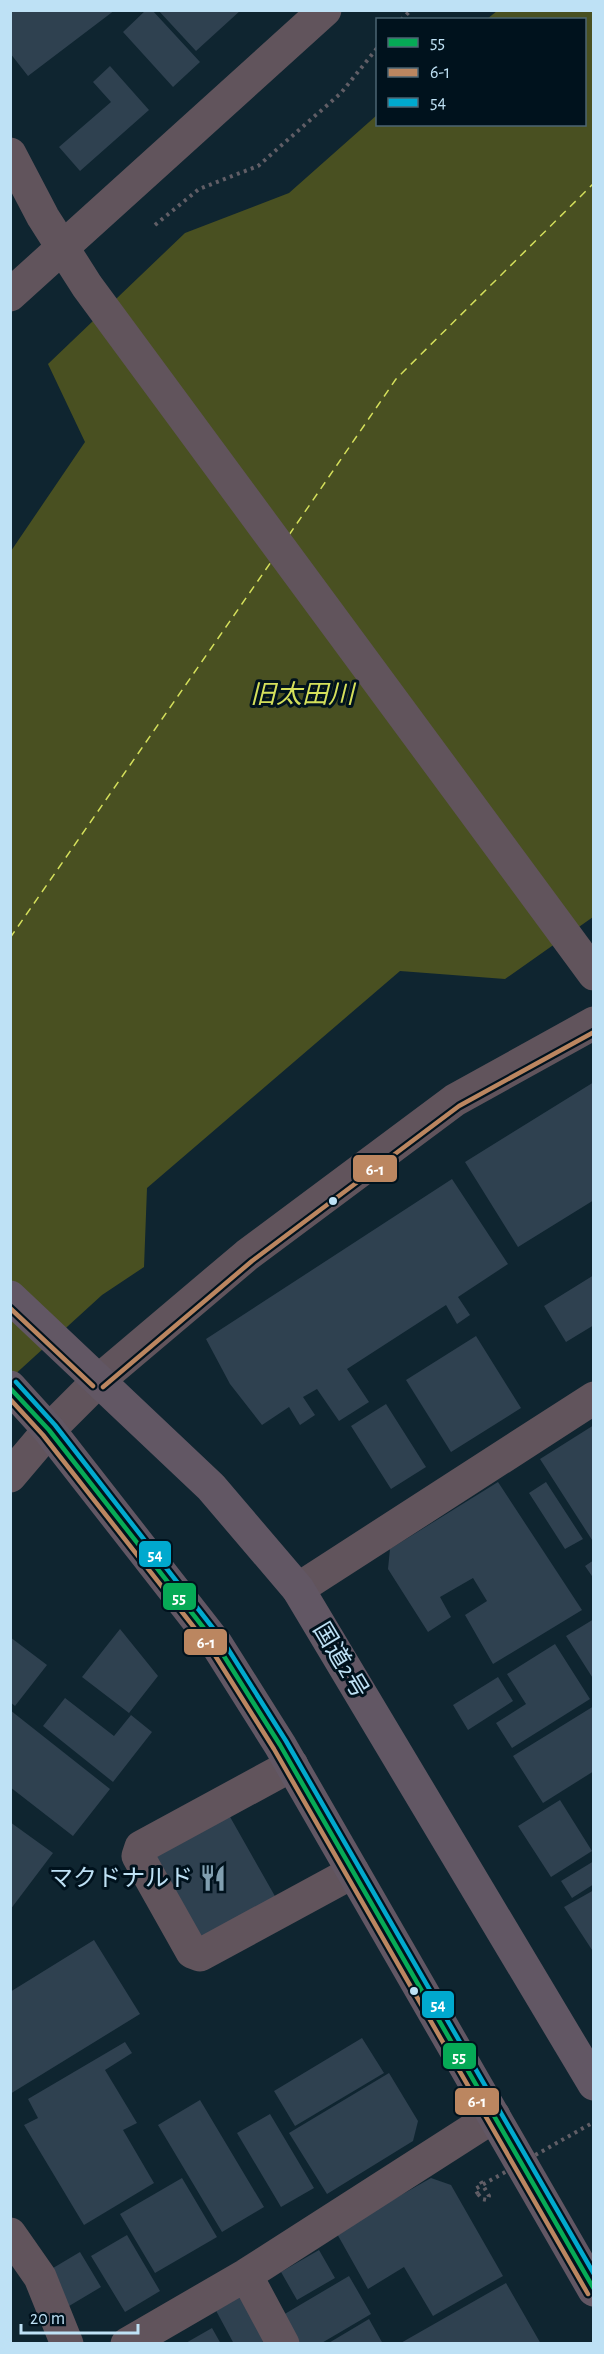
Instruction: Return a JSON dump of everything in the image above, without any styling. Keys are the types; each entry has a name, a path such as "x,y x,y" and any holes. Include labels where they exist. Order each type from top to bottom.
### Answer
{"highway":[{"name":"国道2号","path":"10,1297 211,1487 298,1589 591,2073"},
{"path":"13,1389 49,1430 217,1645 292,1765 594,2290"}],"street":[{"path":"10,295 325,10"},
{"path":"10,154 43,217 97,299 572,948 594,974"},
{"path":"10,1476 49,1430 98,1381 247,1256 455,1100 594,1023"},
{"path":"298,1589 594,1398"},
{"path":"292,1765 141,1846 138,1856 192,1952 200,1955 352,1872"},
{"path":"127,2343 246,2275 494,2116"},
{"path":"10,2234 40,2277 67,2343"},
{"path":"246,2275 283,2343"}],"path":[{"path":"155,225 199,189 258,166 341,93 376,49"},
{"path":"480,2180 489,2196 487,2200 482,2199 475,2189 594,2122"}],"water":[{"name":"旧太田川","path":"497,11 593,11 593,917 505,979 400,971 147,1188 144,1267 102,1295 11,1378 11,551 85,442 48,364 185,233 289,193 376,116 376,126 586,126 586,18 488,18"}],"building":[{"path":"10,10 115,10 28,76 10,53"},
{"path":"146,10 152,10 200,62 173,87 123,32"},
{"path":"158,10 241,10 196,51"},
{"path":"110,66 149,110 80,171 59,147 111,102 93,82"},
{"path":"594,1082 594,1200 518,1247 465,1162"},
{"path":"452,1179 508,1264 458,1297 470,1315 457,1324 446,1305 347,1369 369,1402 339,1421 317,1389 303,1397 315,1415 300,1425 289,1407 262,1425 230,1384 206,1339"},
{"path":"594,1275 594,1325 566,1342 544,1306"},
{"path":"476,1336 521,1408 451,1452 406,1380"},
{"path":"386,1404 426,1467 391,1489 351,1426"},
{"path":"594,1425 594,1543 540,1459"},
{"path":"498,1482 582,1610 493,1664 465,1615 487,1601 473,1578 440,1597 451,1617 428,1632 388,1569 390,1549"},
{"path":"546,1482 583,1539 565,1549 529,1493"},
{"path":"594,1560 594,1579 585,1566"},
{"path":"594,1619 594,1680 566,1636"},
{"path":"120,1629 158,1676 129,1713 82,1677"},
{"path":"10,1637 47,1665 15,1706 10,1702"},
{"path":"555,1644 590,1699 512,1748 496,1723 526,1704 507,1674"},
{"path":"498,1677 513,1701 468,1730 453,1705"},
{"path":"65,1698 114,1736 131,1715 152,1732 113,1782 43,1726"},
{"path":"594,1706 594,1771 543,1803 513,1756"},
{"path":"10,1710 110,1789 73,1836 10,1787"},
{"path":"560,1800 592,1851 551,1877 518,1826"},
{"path":"225,1808 280,1905 206,1946 151,1849"},
{"path":"10,1822 53,1853 10,1910"},
{"path":"594,1861 594,1884 572,1898 561,1881"},
{"path":"594,1890 594,1953 564,1907"},
{"path":"94,1940 140,2014 10,2094 10,1992"},
{"path":"362,2038 384,2073 295,2126 274,2091"},
{"path":"125,2042 132,2053 105,2070 137,2123 123,2130 154,2183 84,2225 24,2125 38,2118 28,2099"},
{"path":"389,2073 418,2121 413,2141 327,2194 289,2133"},
{"path":"200,2100 264,2207 222,2232 158,2125"},
{"path":"270,2114 314,2188 281,2207 237,2133"},
{"path":"182,2178 217,2237 155,2273 120,2214"},
{"path":"431,2178 451,2185 503,2276 433,2316 404,2267 368,2289 336,2232"},
{"path":"127,2235 160,2291 125,2312 91,2256"},
{"path":"319,2250 335,2278 297,2300 281,2272"},
{"path":"80,2252 101,2287 64,2309 43,2274"},
{"path":"349,2276 371,2314 320,2344 299,2344 283,2315"},
{"path":"506,2283 541,2344 399,2344"},
{"path":"236,2293 271,2337 259,2344 234,2344 213,2305"},
{"path":"369,2319 383,2344 327,2344"},
{"path":"212,2328 221,2344 184,2344"}],"ferry route":[{"path":"289,535 396,379 594,183"},
{"path":"10,938 271,562"}],"transit line":[{"name":"6-1","path":"103,1387 252,1261 459,1106 594,1032"},
{"name":"6-1","path":"10,1308 93,1386"},
{"name":"54","path":"16,1382 55,1425 223,1641 286,1741 594,2274"},
{"name":"55","path":"10,1388 49,1430 217,1645 280,1745 594,2289"},
{"name":"6-1","path":"10,1399 43,1435 211,1649 274,1749 588,2294"}],"place":[{"name":"マクドナルド","path":"213,1878"}]}
